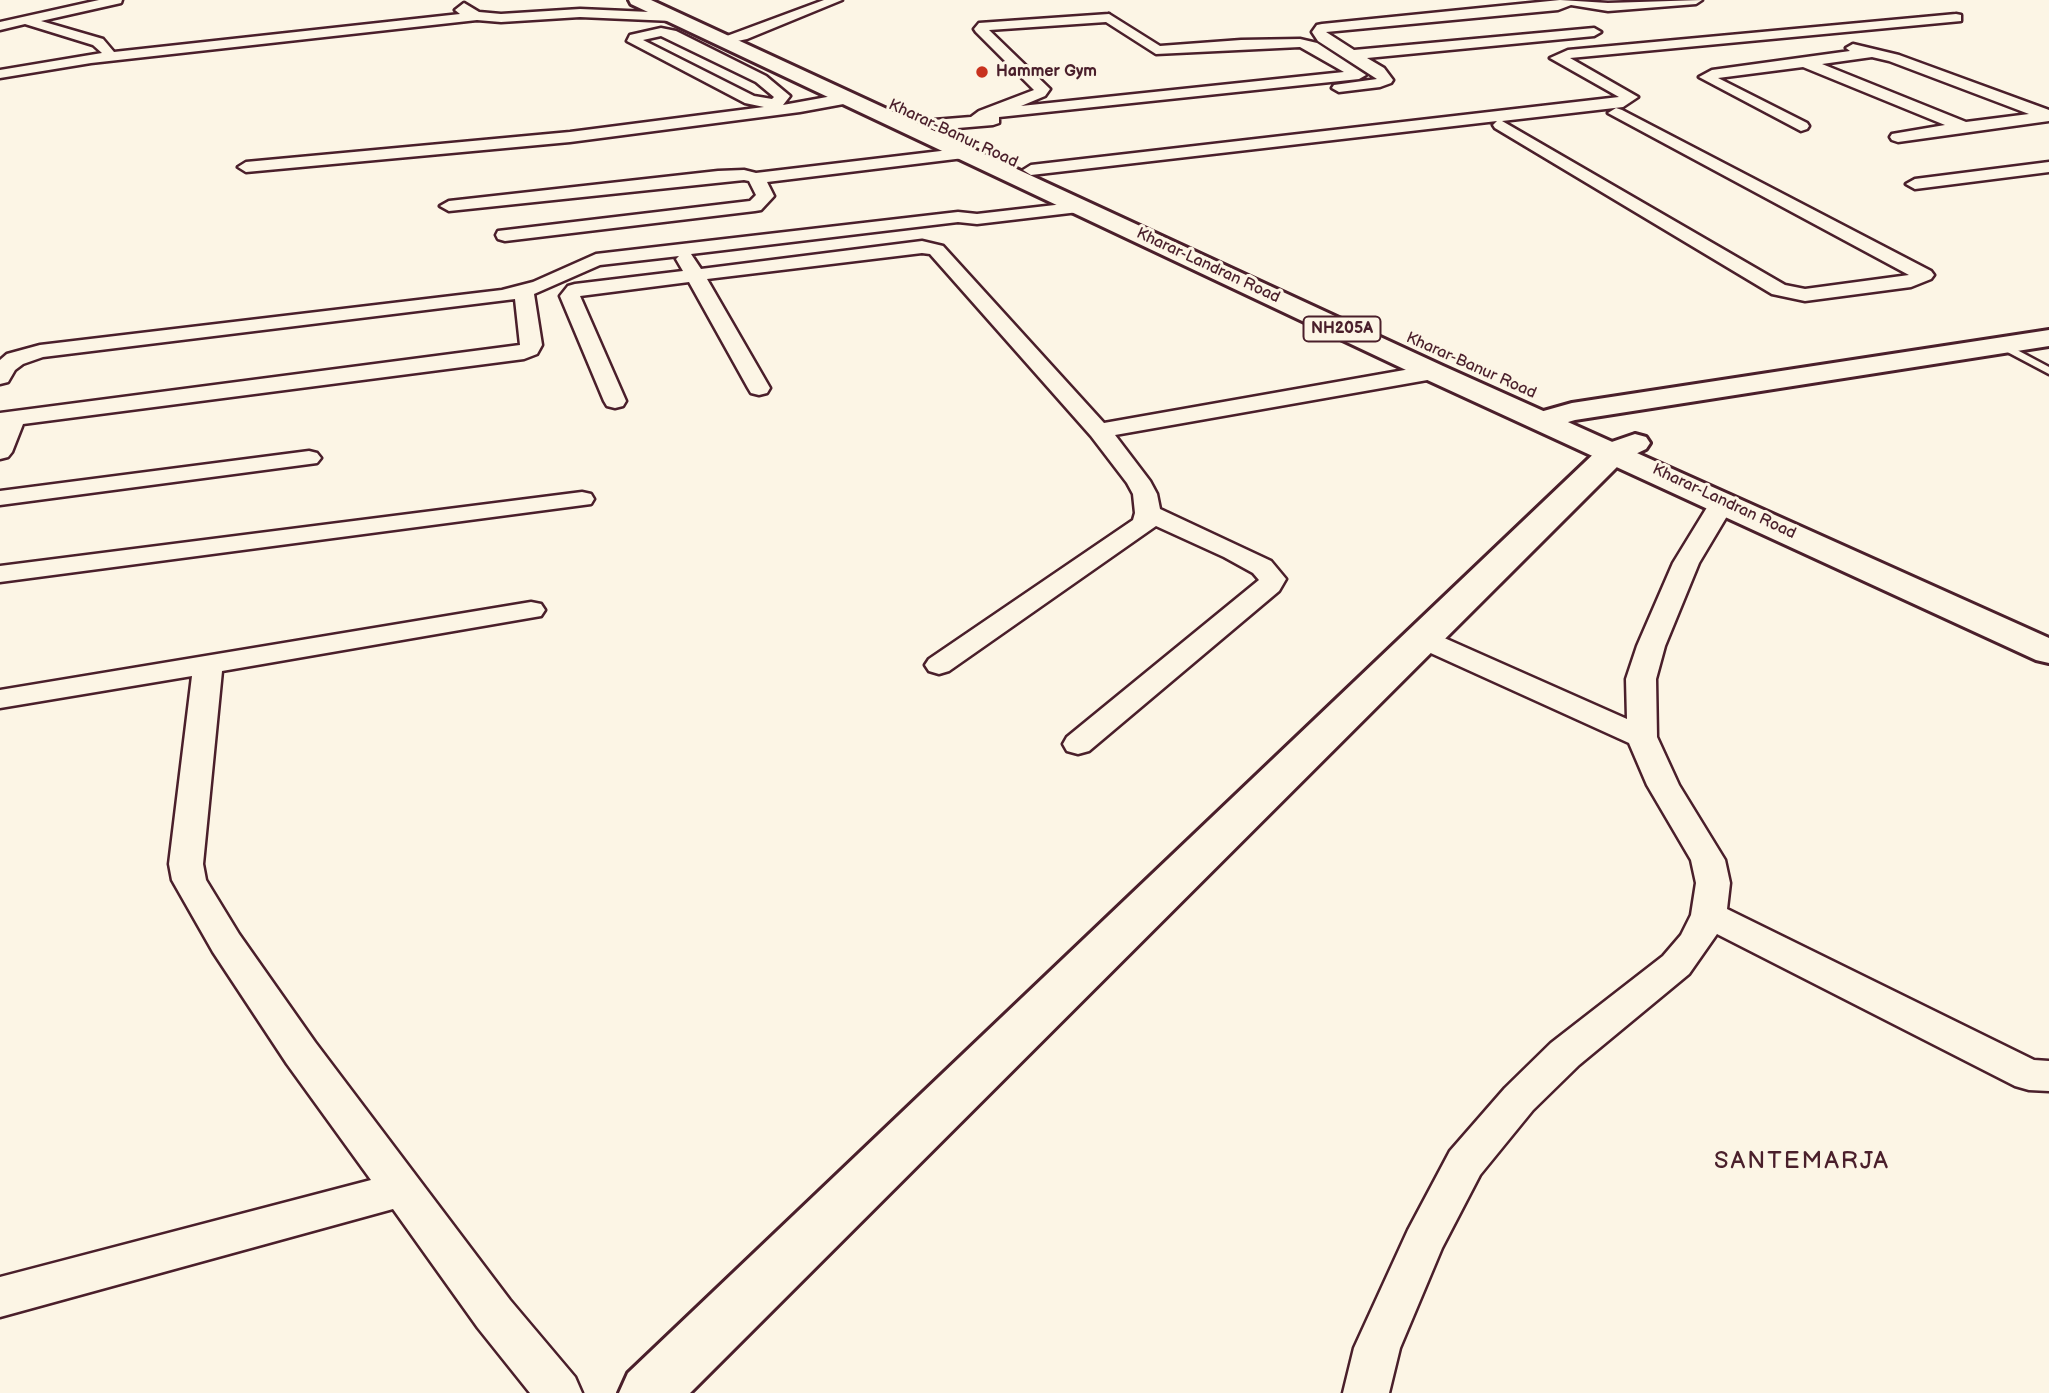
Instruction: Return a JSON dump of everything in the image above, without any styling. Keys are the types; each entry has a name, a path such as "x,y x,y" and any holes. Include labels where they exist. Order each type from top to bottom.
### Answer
{"main road":[{"name":"Kharar-Landran Road","path":"637,0 667,8 733,38 849,98 998,161 1081,207 1433,372 1544,420 1625,447 1723,502 2049,652"},
{"name":"Kharar-Banur Road","path":"733,38 934,125 998,161 1572,412 1625,447 2049,629"},
{"path":"1544,420 1572,412 2049,338"},
{"path":"649,1393 1423,639 1625,447"}],"street":[{"path":"1,18 66,0"},
{"path":"26,21 116,0"},
{"path":"550,0 580,13"},
{"path":"733,38 836,0"},
{"path":"981,118 1368,85 1385,80 1379,71 1323,38 1319,32 1322,27 1558,6 1570,0 1608,7 1696,0"},
{"path":"0,65 466,5 477,16"},
{"path":"1397,6 1418,18"},
{"path":"0,74 91,59 477,16 531,18 667,8"},
{"path":"1,18 26,21 98,42 108,51"},
{"path":"934,125 1359,75 1312,46 1300,43 1264,42 1156,50 1109,18 984,26 981,29 1042,89 1040,93 981,118"},
{"path":"449,206 719,176 744,175 756,178 998,161 1175,161 1501,125 1609,109 1630,97 1557,58 1568,54 1956,18"},
{"path":"1351,55 1615,30"},
{"path":"661,32 671,34 761,79 782,96 779,107 750,100 641,45 634,41 635,38 661,32"},
{"path":"1770,36 1828,41 1901,60 2049,116"},
{"path":"1801,126 1706,77 1870,53"},
{"path":"1805,62 1964,127"},
{"path":"246,167 570,137 849,98"},
{"path":"1115,161 1162,153 1609,109 1924,275 1911,281 1805,295 1779,290 1501,125"},
{"path":"1898,137 2049,116"},
{"path":"1915,184 2049,167"},
{"path":"505,235 755,206 765,196 756,178"},
{"path":"615,401 570,293 583,288 691,267 921,234 965,226 977,219 1081,207"},
{"path":"0,377 6,366 15,359 40,351 524,292 596,260 921,234"},
{"path":"921,234 1099,431 1138,481 1149,513 1144,524 939,665"},
{"path":"581,267 691,267"},
{"path":"691,267 759,388"},
{"path":"0,452 7,419 516,354 529,349 531,345 524,292"},
{"path":"1099,431 1433,372"},
{"path":"0,498 309,458"},
{"path":"0,574 582,499"},
{"path":"1366,1393 1377,1348 1423,1243 1465,1163 1519,1099 1565,1054 1676,965 1709,915 1713,883 1708,860 1663,785 1642,737 1641,679 1651,646 1686,563 1723,502"},
{"path":"1078,744 1273,579 1271,573 1253,562 1149,513"},
{"path":"0,699 531,610"},
{"path":"1423,639 1642,737"},
{"path":"208,663 186,864 189,880 226,943 301,1053 495,1314 558,1393"},
{"path":"1709,915 2029,1075 2049,1076"},
{"path":"0,1297 403,1189"}],"lane":[{"path":"2002,345 2049,371"}],"place":[{"name":"Hammer Gym","path":"982,72"}],"district":[{"name":"SANTEMARJA","path":"1802,1162"}]}
